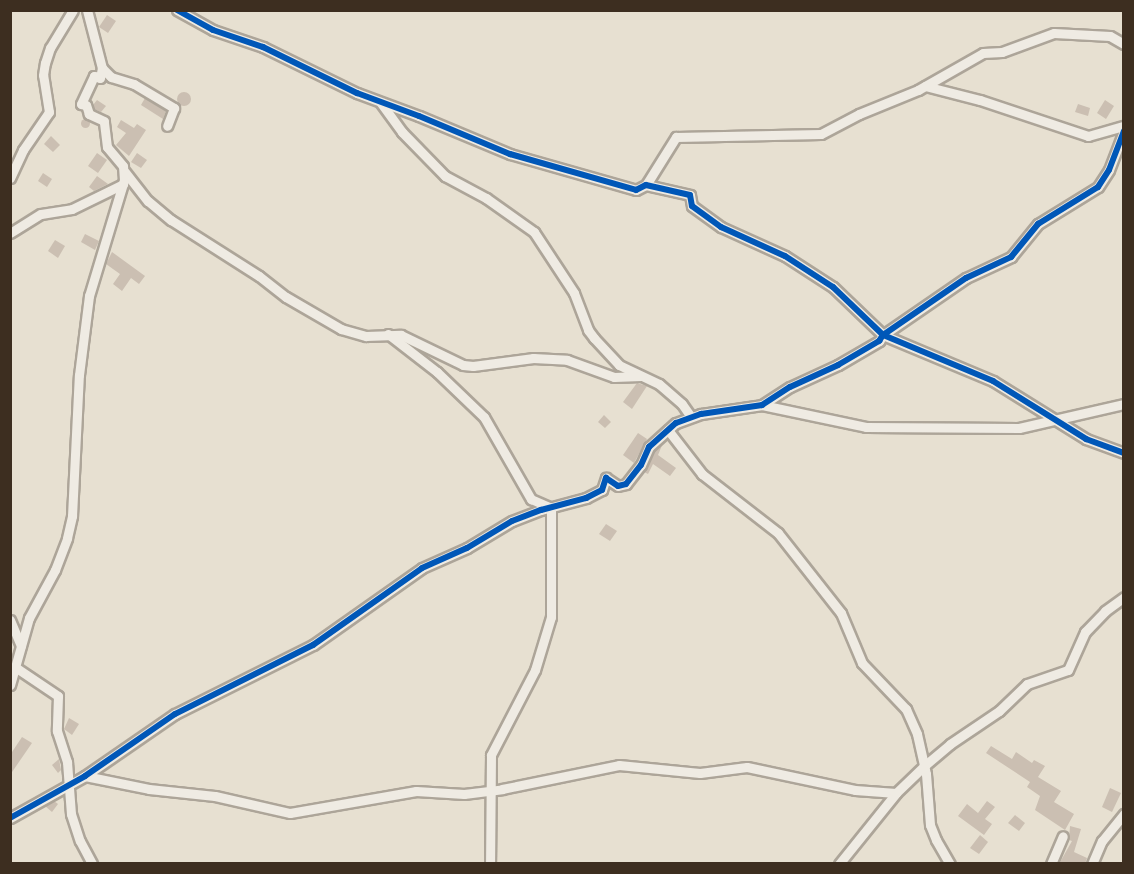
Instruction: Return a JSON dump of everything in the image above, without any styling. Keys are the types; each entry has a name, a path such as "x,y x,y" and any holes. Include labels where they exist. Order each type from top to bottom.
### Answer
{"street":[{"path":"10,178 23,150 48,116 49,102 43,75 45,63 50,48 73,10"},
{"path":"87,10 102,68 100,78 94,76 81,104 86,105 88,114 104,121 107,147 123,166 125,172 148,201 171,220 328,324 366,336 388,334 417,341 463,365 473,366 519,358 541,358 567,360 614,377 641,376"},
{"path":"177,10 213,30 263,47 381,103 540,165 636,190 646,185 676,137 821,134 859,114 925,86 983,53 1002,52 1054,33 1110,36 1124,44"},
{"path":"102,68 111,77 134,84 174,108 167,126"},
{"path":"925,86 980,100 1088,136 1124,126"},
{"path":"381,103 402,132 445,176 486,198 534,232 574,293 588,330 594,338 619,365 659,384 682,404 690,417"},
{"path":"762,405 790,387 879,341 883,335 966,278 1011,256 1038,224 1098,188 1109,170 1124,131"},
{"path":"10,685 29,618 55,570 67,538 72,516 78,375 89,296 125,172"},
{"path":"10,233 41,214 72,209 123,184"},
{"path":"646,185 690,195 692,206 721,227 785,256 832,287 883,335 911,344 993,381 1086,439 1124,453"},
{"path":"388,334 437,372 484,417 531,499 550,507"},
{"path":"10,818 85,776 175,714 313,645 422,568 467,548 505,524 550,507 586,498 602,490 606,478 618,486 626,484 641,465 649,447 668,430 690,417 762,405 867,428 1019,428 1124,404"},
{"path":"668,430 702,474 778,533 834,603 845,621 862,663 910,714 924,766 930,825 950,864"},
{"path":"490,864 491,755 535,670 551,617 550,507"},
{"path":"839,864 896,793 924,766 950,744 999,711 1027,684 1068,670 1085,632 1105,611 1124,597"},
{"path":"10,620 21,646"},
{"path":"15,668 58,696 57,731 68,762 68,786 75,826 92,864"},
{"path":"85,776 149,789 215,796 290,813 416,791 464,794 619,765 700,773 747,767 855,790 896,793"},
{"path":"1092,864 1102,841 1124,814"},
{"path":"1052,864 1063,836"}],"building":[{"path":"107,15 116,21 108,33 99,27"},
{"path":"184,92 189,94 191,99 189,104 184,106 179,104 177,99 179,94"},
{"path":"145,98 166,111 163,119 141,105"},
{"path":"97,100 106,106 101,112 94,109 93,105"},
{"path":"1105,100 1114,106 1106,119 1097,113"},
{"path":"1078,104 1090,108 1088,116 1075,112"},
{"path":"85,118 90,123 85,128 80,123"},
{"path":"121,120 134,128 137,124 146,130 129,156 116,145 126,133 117,127"},
{"path":"51,136 60,145 53,152 44,144"},
{"path":"97,153 107,160 98,173 88,166"},
{"path":"137,153 147,160 141,168 131,162"},
{"path":"43,173 52,179 47,187 38,181"},
{"path":"97,176 108,184 94,191 89,187"},
{"path":"85,234 99,241 95,250 81,242"},
{"path":"55,240 65,246 58,258 48,251"},
{"path":"112,252 145,276 139,284 131,278 122,291 113,284 120,274 106,264"},
{"path":"637,383 647,386 632,409 623,402"},
{"path":"604,415 611,422 605,428 598,422"},
{"path":"638,433 647,439 634,463 623,455"},
{"path":"663,443 658,455 676,468 670,476 653,464 648,474 644,472 655,451"},
{"path":"606,524 617,531 610,541 599,534"},
{"path":"69,718 79,724 72,735 64,729"},
{"path":"22,737 32,743 10,775 10,755"},
{"path":"991,746 1012,759 1016,752 1032,763 1034,760 1045,766 1038,777 1061,791 1054,802 1074,814 1065,830 1035,810 1040,796 1027,787 1030,782 986,753"},
{"path":"59,759 61,770 58,773 52,765"},
{"path":"1110,788 1121,793 1112,812 1102,807"},
{"path":"54,801 58,804 52,812 45,806"},
{"path":"987,801 995,807 985,819 992,824 984,835 958,816 967,804 978,813"},
{"path":"1015,815 1025,823 1019,831 1008,823"},
{"path":"1070,826 1081,829 1074,852 1087,858 1085,864 1059,864 1072,841 1069,840"},
{"path":"980,835 988,842 979,854 970,848"}],"cycle path":[{"path":"177,10 213,30 263,47 357,93 510,154 636,190 646,185 690,195 692,206 721,227 785,256 833,287 883,335 993,381 1086,439 1124,453"},
{"path":"10,818 85,776 175,714 313,645 422,568 467,548 512,521 541,510 586,498 602,490 606,478 618,486 626,484 641,465 649,447 676,423 701,414 762,405 790,387 838,365 879,341 883,335 966,278 1011,257 1038,224 1098,187 1109,170 1124,131"}]}
